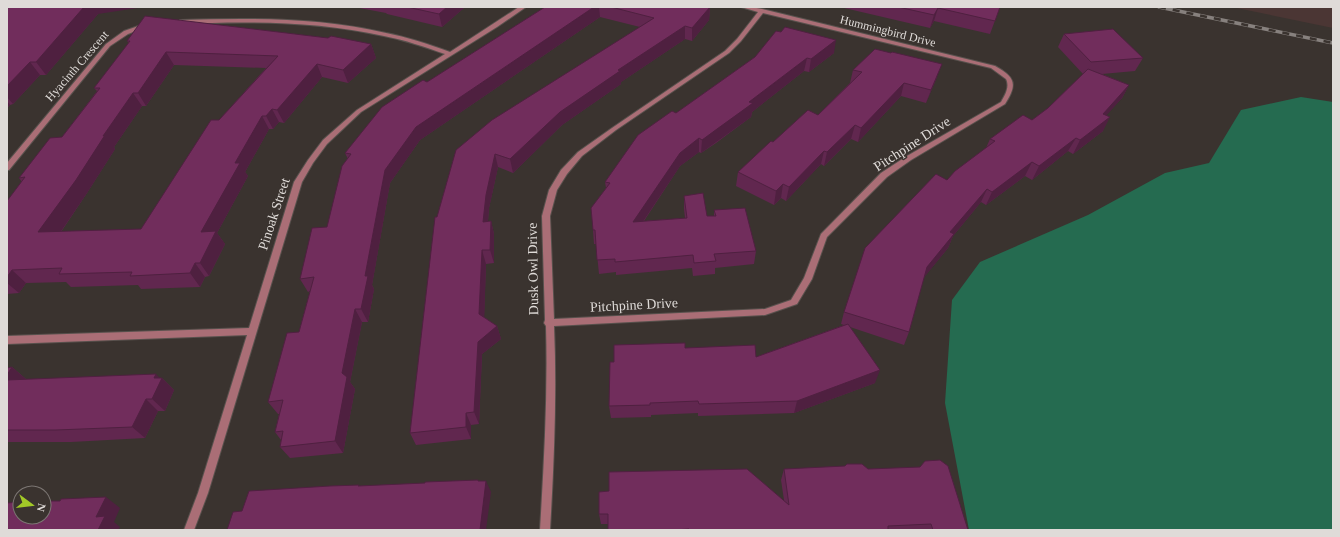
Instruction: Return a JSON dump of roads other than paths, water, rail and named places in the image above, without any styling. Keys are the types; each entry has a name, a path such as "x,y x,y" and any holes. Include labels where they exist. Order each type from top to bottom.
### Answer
{"street":[{"name":"Pinoak Street","path":"189,530 203,493 298,182 310,162 325,142 359,111 523,7"},
{"name":"Hummingbird Drive","path":"744,7 957,59"},
{"name":"Dusk Owl Drive","path":"545,530 550,450 551,361 548,323 546,216 553,190 564,172 580,154 614,128 727,52 739,40 762,11"},
{"path":"171,22 267,21 334,26 386,35 428,45 450,54"},
{"name":"Hyacinth Crescent","path":"7,168 117,36 133,29 152,24"},
{"name":"Pitchpine Drive","path":"548,323 765,312 794,302 808,279 824,236 884,175 909,158 1003,103 1010,91 1010,81 1006,74 994,67 957,59"},
{"path":"7,340 252,331"}],"railway":[{"path":"1159,7 1333,43"}]}
